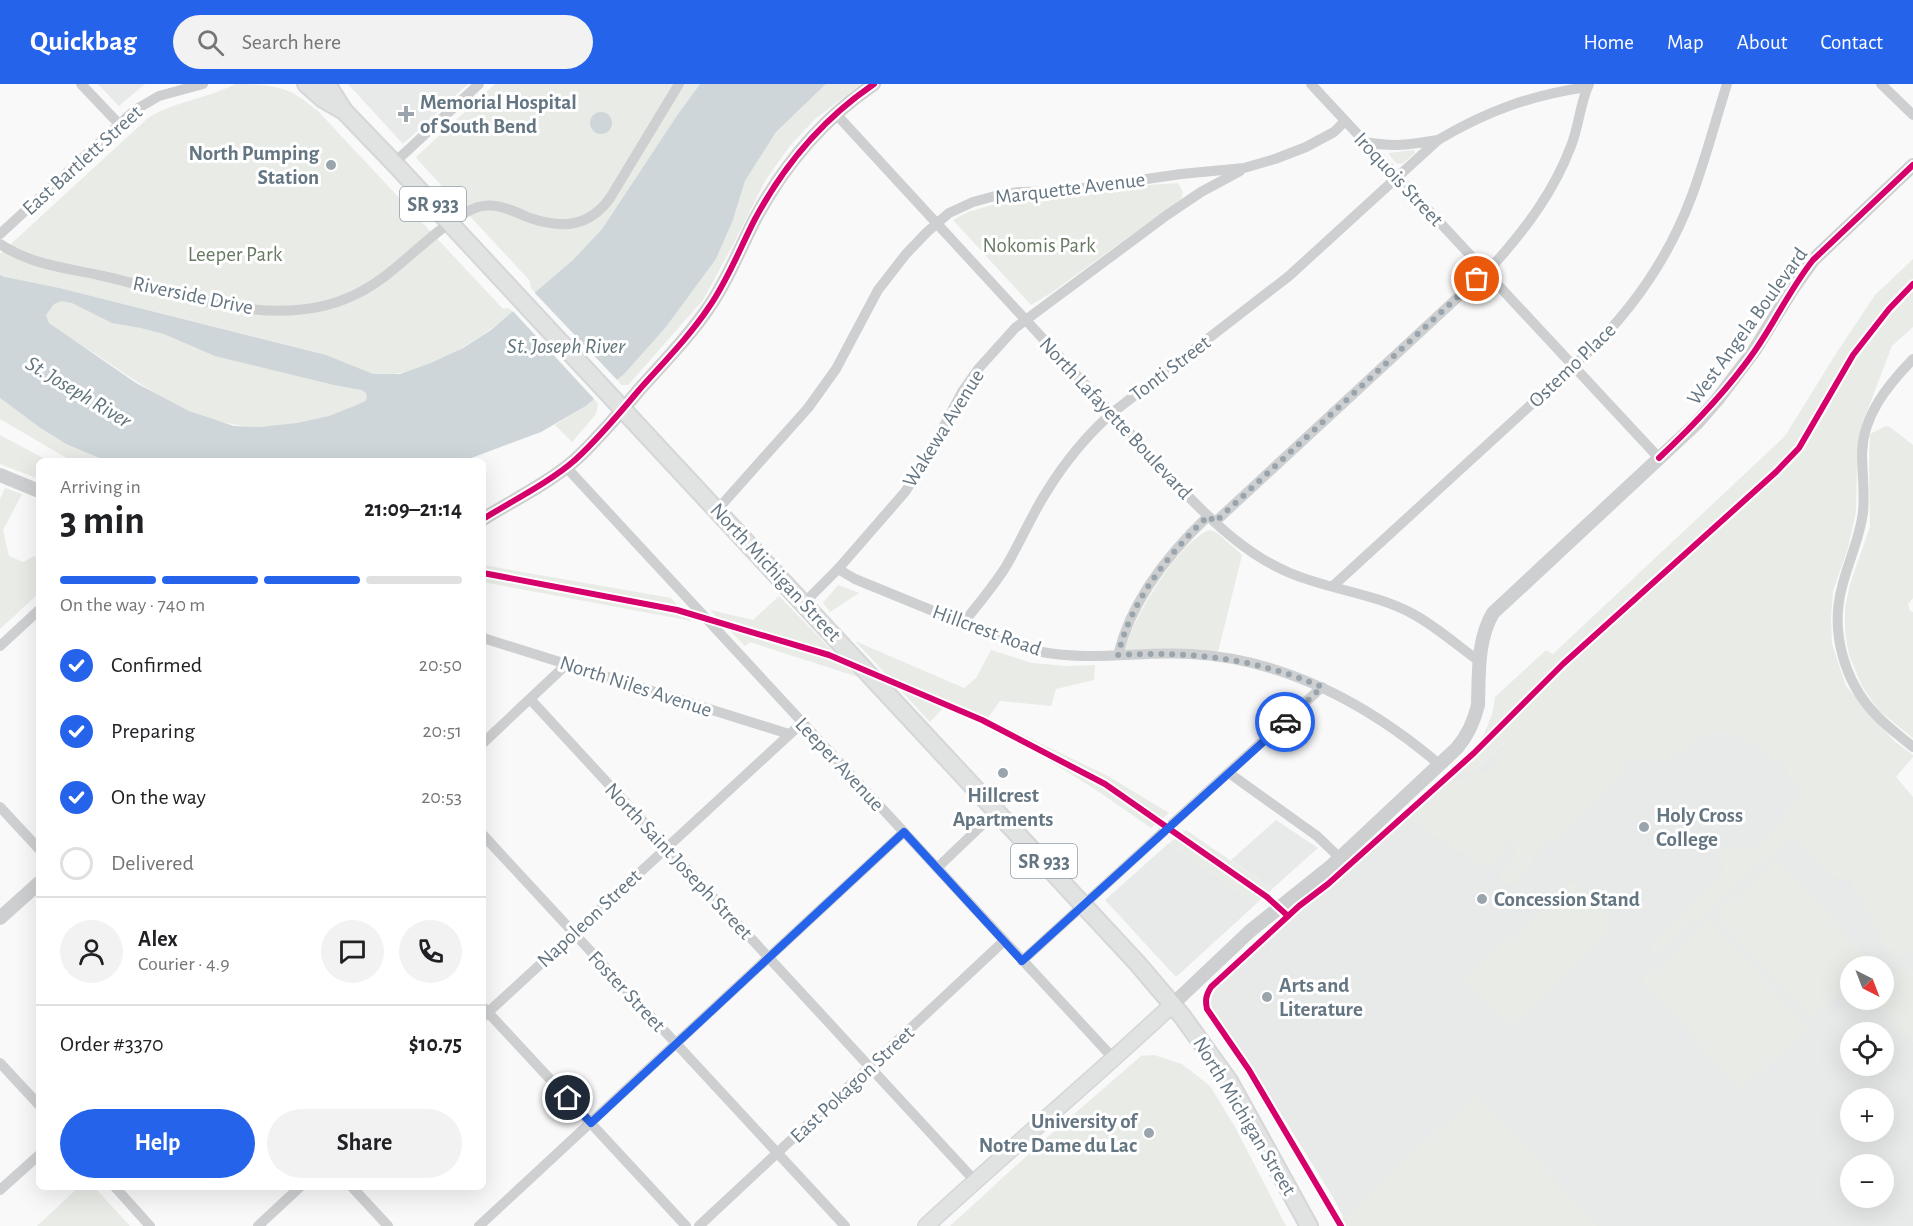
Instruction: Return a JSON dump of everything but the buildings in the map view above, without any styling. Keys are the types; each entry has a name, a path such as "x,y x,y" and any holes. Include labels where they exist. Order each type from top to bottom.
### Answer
{"main road":[{"name":"North Michigan Street","path":"306,84 323,99 344,111"},
{"name":"North Michigan Street","path":"327,84 344,111 623,408 1173,1004 1229,1081 1309,1226"},
{"path":"926,1226 1173,1004"}],"street":[{"path":"81,84 118,124"},
{"name":"East Bartlett Street","path":"0,234 118,124 151,100 167,93 202,84"},
{"path":"394,163 479,84"},
{"name":"Riverside Drive","path":"0,244 22,256 55,267 102,276 201,301 248,308 289,310 315,308 352,296 369,287 435,233 475,208 486,206 505,208 543,222 561,224 585,221 594,216 602,210 610,198 679,84"},
{"path":"486,517 575,460 668,358 710,306 772,190 807,144 836,114 874,84"},
{"name":"Iroquois Street","path":"1311,84 1659,458"},
{"name":"Ostemo Place","path":"1334,586 1574,366 1599,342 1631,305 1664,255 1691,199 1727,84"},
{"path":"1881,84 1913,115"},
{"path":"1118,655 1124,634 1150,583 1183,541 1212,519 1485,272 1526,227 1545,201 1557,178 1572,143 1588,86 1548,94 1490,112 1438,140 1397,177"},
{"name":"North Lafayette Boulevard","path":"836,114 1112,414 1212,519 1248,550 1290,573 1375,598 1412,614 1428,623 1480,662"},
{"name":"Marquette Avenue","path":"717,510 808,408 836,369 878,290 906,254 949,213 973,202 1019,192 1078,190 1181,174 1244,168 1306,147 1334,132 1346,121"},
{"path":"1364,142 1391,146 1438,140"},
{"name":"West Angela Boulevard","path":"1173,1004 1250,931 1340,858 1440,765 1465,738 1478,705 1480,662 1485,627 1498,607 1697,423 1754,351 1801,275 1813,260 1913,165"},
{"name":"Wakewa Avenue","path":"804,603 838,568 904,492 924,464 948,416 973,376 998,345 1024,319 1167,215 1201,192 1244,168"},
{"name":"Tonti Street","path":"963,623 1004,570 1046,492 1088,437 1112,414 1289,276 1397,177"},
{"path":"1913,359 1879,401 1866,429 1862,452 1862,518 1841,589 1838,625 1846,667 1858,692 1875,715 1913,747"},
{"name":"Leeper Avenue","path":"566,467 1114,1059"},
{"path":"0,475 36,490"},
{"name":"Hillcrest Road","path":"838,568 855,579 1004,640 1035,650 1069,656 1147,653 1217,657 1282,672 1322,687 1369,712 1440,765"},
{"path":"0,646 36,613"},
{"name":"North Niles Avenue","path":"486,639 789,735"},
{"path":"486,740 567,664"},
{"path":"1022,961 1322,687"},
{"name":"North Saint Joseph Street","path":"530,699 975,1181"},
{"name":"Napoleon Street","path":"486,1011 802,723"},
{"path":"1229,773 1317,836 1340,858"},
{"path":"0,807 36,846"},
{"path":"937,868 981,826"},
{"path":"479,1226 904,832"},
{"name":"Foster Street","path":"486,838 845,1226"},
{"path":"0,918 36,886"},
{"name":"East Pokagon Street","path":"699,1226 1004,941"},
{"path":"486,1013 686,1226"},
{"path":"0,1063 36,1102"},
{"path":"0,1190 36,1158"},
{"path":"118,1190 150,1226"},
{"path":"258,1226 297,1190"},
{"path":"355,1190 388,1226"}],"shaded area":[{"path":"98,84 145,84 119,106"},
{"name":"Memorial Hospital of South Bend","path":"348,84 468,84 403,144"},
{"name":"Holy Cross College","path":"1789,598 1913,866 1913,1226 1348,1226 1334,1199 1255,1072 1209,1008 1208,1002 1212,990 1297,912 1323,892 1458,772 1472,772 1597,660"},
{"path":"1276,820 1318,848 1272,889 1231,860"},
{"path":"1169,843 1256,904 1176,977 1105,900"}],"green space":[{"name":"Leeper Park","path":"235,84 262,85 283,89 317,110 503,309 509,308 513,312 471,343 437,361 420,368 387,374 370,396 351,409 308,421 278,426 251,426 225,423 201,415 154,392 49,323 46,315 0,275 0,254 148,118 158,112"},
{"path":"495,84 700,84 602,229 573,260 535,293 530,281 416,157"},
{"path":"826,84 861,84 815,119 789,147 765,181 703,300 630,383 621,385 617,380 666,327 716,259 733,220 745,181 776,132"},
{"path":"1414,150 1415,153 1402,164 1396,163 1388,153"},
{"name":"Nokomis Park","path":"1178,183 1183,192 1181,199 1031,305 953,220 968,212 1002,202 1028,198 1082,196 1149,185"},
{"path":"1913,259 1913,327 1892,346 1862,424 1857,464 1856,512 1848,548 1833,591 1832,644 1846,686 1894,741 1913,755 1896,777 1913,797 1913,953 1905,954 1894,962 1894,956 1891,956 1851,881 1832,877 1807,851 1789,839 1663,950 1654,953 1651,950 1651,943 1726,873 1719,858 1720,852 1727,846 1747,849 1755,845 1800,797 1800,787 1775,759 1761,748 1732,736 1705,735 1667,762 1632,759 1629,761 1595,805 1542,850 1515,883 1506,884 1499,873 1512,864 1515,849 1508,840 1498,862 1483,866 1408,820 1444,787 1466,777 1490,772 1505,742 1472,772 1458,772 1456,763 1476,746 1484,734 1492,715 1495,697 1546,650 1553,654 1785,436 1875,295"},
{"path":"0,398 66,444 99,458 67,458 0,419"},
{"path":"594,399 598,404 596,414 572,442 555,425"},
{"path":"1886,426 1913,445 1913,598 1908,604 1910,611 1913,612 1913,738 1878,710 1862,686 1849,655 1845,632 1845,608 1850,584 1870,527 1870,434"},
{"path":"0,435 43,458 36,458 36,478 0,464"},
{"path":"5,488 22,494 3,530 9,556 23,562 34,556 36,558 36,596 0,629 0,499"},
{"path":"1209,530 1216,532 1242,555 1218,652 1182,649 1124,651 1137,620 1158,583 1184,550"},
{"path":"486,566 671,598 692,621 486,583"},
{"path":"838,585 859,593 830,612 823,603"},
{"path":"779,596 858,677 750,642 745,646 710,610 753,620"},
{"path":"855,641 964,688 976,678 991,650 1032,663 1066,666 1095,665 1094,680 1056,689 1051,706 1000,701 988,718 1108,776 1169,813 1151,828 1051,762 971,720 943,708 930,722"},
{"path":"1186,830 1272,889 1256,904 1169,843"},
{"path":"1777,858 1866,956 1840,956 1840,993 1812,1019 1715,915"},
{"path":"1572,881 1616,928 1508,1028 1464,980"},
{"path":"1710,920 1809,1028 1741,1089 1641,981"},
{"path":"1905,963 1913,971 1913,1043 1882,1010 1894,1010 1894,973"},
{"name":"University of Notre Dame du Lac","path":"1154,1055 1182,1064 1210,1086 1235,1127 1286,1226 950,1226 1141,1056"},
{"path":"1477,1094 1598,1226 1344,1226 1340,1220"},
{"path":"76,1190 97,1190 130,1226 37,1226"}],"water":[{"name":"St. Joseph River","path":"700,84 826,84 776,132 745,181 733,220 716,259 666,327 624,374 586,406 541,432 471,458 99,458 66,444 0,398 0,275 326,355 373,374 400,374 463,348 491,330 573,260 602,229","holes":["62,301 72,303 112,323 164,334 215,356 362,390 367,397 365,401 329,416 297,423 260,427 234,426 189,411 136,383 49,323 46,315 54,304"]},
{"path":"601,112 609,115 612,123 609,131 601,134 593,131 590,123 593,115"}],"pier":[{"path":"533,291 619,382 596,401 511,309"}],"cycle path":[{"path":"486,517 543,484 565,468 584,452 608,426 684,339 716,297 766,199 792,162 822,127 874,84"},
{"path":"1659,458 1709,408 1743,367 1813,260 1913,165"},
{"path":"1341,1226 1249,1070 1207,1009 1206,998 1211,987 1299,906 1328,884 1474,753 1563,664 1776,472 1799,448 1853,355 1889,309 1913,284"},
{"path":"486,574 677,610 829,655 982,720 1105,784 1267,897 1288,916"}],"way so far":[{"path":"1285,722 1322,687 1282,672 1217,657 1147,653 1118,655 1124,634 1150,583 1183,541 1208,516 1215,522 1477,279"}],"place":[{"name":"Memorial Hospital of South Bend","path":"406,114"},
{"name":"North Pumping Station","path":"331,165"},
{"name":"Hillcrest Apartments","path":"1003,773"},
{"name":"Holy Cross College","path":"1644,827"},
{"name":"Concession Stand","path":"1482,899"},
{"name":"Arts and Literature","path":"1267,997"},
{"name":"University of Notre Dame du Lac","path":"1149,1133"}],"route":[{"path":"568,1098 591,1123 904,832 1022,961 1285,722"}]}
